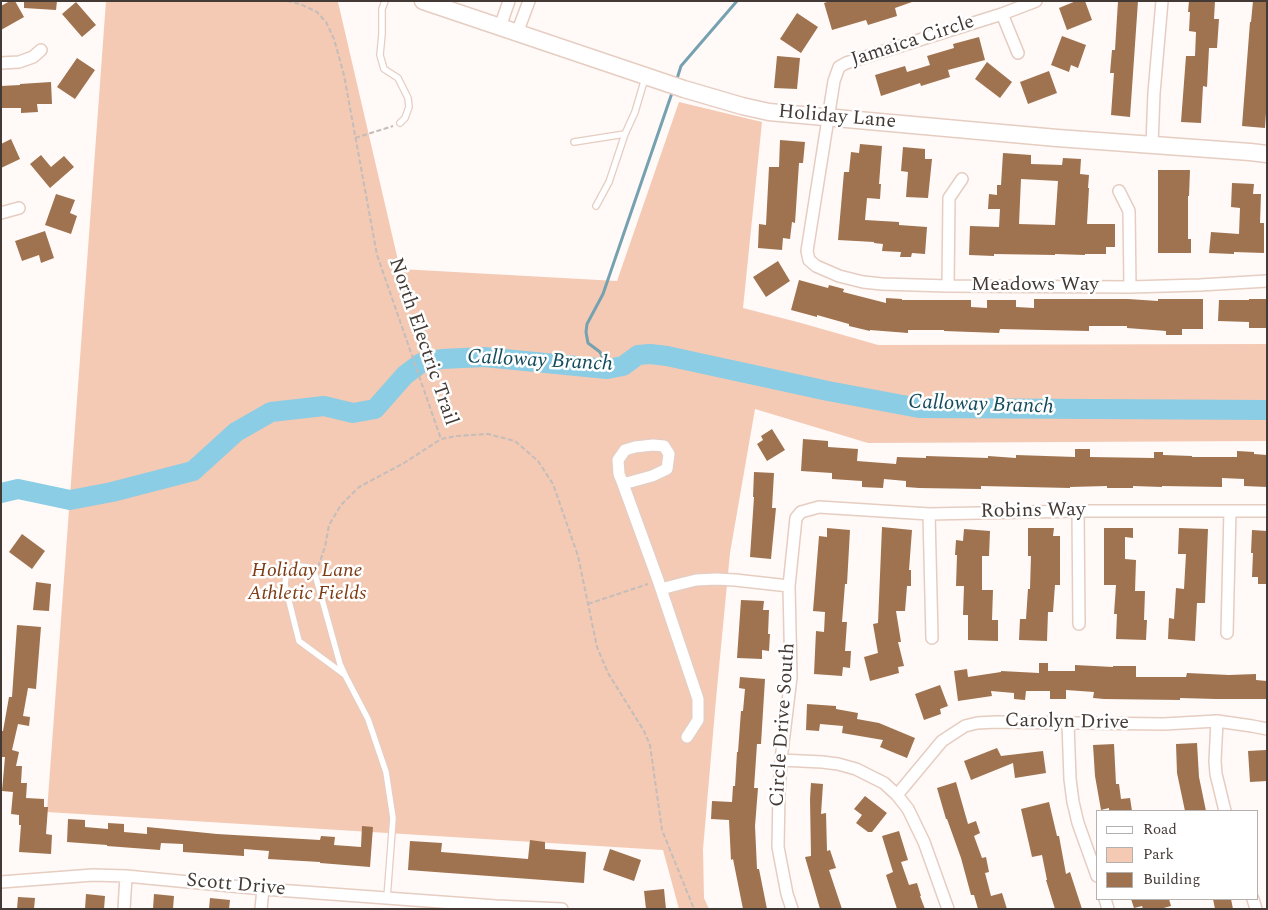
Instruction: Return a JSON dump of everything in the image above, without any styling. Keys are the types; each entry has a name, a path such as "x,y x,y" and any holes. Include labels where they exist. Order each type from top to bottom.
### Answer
{"street":[{"name":"Holiday Lane","path":"423,1 668,84 768,112 1057,138 1267,154"},
{"path":"500,27 509,1"},
{"path":"518,33 529,1"},
{"name":"Jamaica Circle","path":"829,117 834,81 839,67 846,63 1002,14 1036,1"},
{"path":"1152,144 1154,92 1162,1"},
{"path":"1002,14 1018,54"},
{"path":"1,63 19,62 33,57 41,50"},
{"name":"Meadows Way","path":"829,117 807,251 809,260 816,266 839,276 863,282 882,284 948,286 1130,287 1200,285 1267,280"},
{"path":"948,286 949,198 962,179"},
{"path":"1119,191 1129,211 1130,287"},
{"path":"1,214 19,208"},
{"path":"623,484 652,476 667,469 670,454 664,446 653,445 625,450 618,460 619,474 660,585 698,699 698,720 687,737"},
{"name":"Robins Way","path":"801,512 819,507 930,514 1078,511 1267,511"},
{"path":"1078,511 1079,624"},
{"path":"1227,633 1230,511"},
{"name":"Circle Drive South","path":"792,909 787,894 778,847 779,792 791,677 789,586 796,518 801,512"},
{"path":"930,514 932,638"},
{"path":"660,585 716,579 789,586"},
{"path":"1217,722 1216,774 1225,810"},
{"name":"Carolyn Drive","path":"897,795 942,741 965,726 977,723 1164,724 1217,722 1252,726 1267,730"},
{"path":"1068,723 1070,779 1073,802 1078,824 1096,873"},
{"path":"781,760 838,764 884,783 908,809 924,842 948,909"},
{"name":"Scott Drive","path":"1,882 94,875 126,876 263,889 387,904 562,909"},
{"path":"124,909 126,876"},
{"path":"261,909 263,889"}],"lane":[{"path":"385,1 382,9 380,55 384,69 398,78 408,98 409,107 405,118 400,123"},
{"path":"596,206 609,182 625,134 635,112 645,76"},
{"path":"574,142 625,134"},
{"path":"346,675 299,642 285,584 288,573 294,567 308,567 315,574 340,664 346,675 368,719 386,772 393,818 387,904"}],"path":[{"name":"North Electric Trail","path":"287,1 300,4 317,12 326,22 334,39 344,75 377,255 441,439 488,434 514,441 538,461 553,484 578,556 598,646 608,673 650,744 662,830 694,909"},
{"path":"355,138 400,123"},
{"path":"315,574 326,547 329,525 341,505 359,487 404,463 441,439"},
{"path":"588,604 660,585"}],"green space":[{"name":"Holiday Lane Athletic Fields","path":"106,1 338,2 400,269 617,281 679,102 762,122 743,308 878,345 1267,344 1267,441 868,443 755,409 730,553 716,699 703,849 704,898 709,909 679,909 663,850 47,812"}],"building":[{"path":"10,1 15,1 24,17 1,30 1,6"},
{"path":"24,1 57,1 56,10 24,8"},
{"path":"830,1 912,2 895,8 897,16 868,25 866,20 832,30 824,3"},
{"path":"1076,1 1085,1 1092,20 1067,30 1059,8"},
{"path":"1118,1 1138,1 1130,117 1111,115 1114,73 1110,73 1112,50 1115,50"},
{"path":"1189,1 1215,1 1214,19 1219,19 1217,48 1209,48 1207,87 1203,86 1201,123 1181,122 1186,56 1195,56 1196,32 1189,31"},
{"path":"1253,1 1267,1 1267,98 1265,128 1242,126"},
{"path":"76,2 96,25 82,37 62,14"},
{"path":"797,13 818,27 801,53 780,39"},
{"path":"1062,36 1086,45 1078,68 1071,65 1069,72 1051,65"},
{"path":"979,37 985,60 948,70 950,77 921,86 920,83 881,96 875,75 905,66 907,72 930,65 927,56 954,48 953,44"},
{"path":"777,56 800,58 797,89 774,88"},
{"path":"77,58 95,70 75,99 57,87"},
{"path":"987,62 1012,82 1000,98 975,79"},
{"path":"1049,71 1057,93 1028,104 1020,82"},
{"path":"51,82 52,104 37,104 38,112 21,113 21,108 1,108 1,86"},
{"path":"11,139 20,159 1,168 1,144"},
{"path":"780,140 805,142 803,163 799,163 795,223 792,222 790,239 783,238 782,250 758,248 759,224 766,225 769,167 779,167"},
{"path":"860,144 882,146 879,184 881,184 880,199 867,198 865,220 899,222 899,225 927,227 925,254 912,253 911,257 900,257 901,252 882,251 883,244 838,240 844,172 849,172 851,152 859,153"},
{"path":"903,147 925,149 925,159 932,159 928,198 906,197 908,172 901,171"},
{"path":"1003,153 1031,155 1031,164 1062,165 1063,158 1081,159 1080,174 1089,175 1087,224 1115,224 1115,247 1106,247 1106,254 969,255 970,226 999,227 1000,209 988,209 989,194 997,195 997,185 1001,185","holes":["1021,179 1058,181 1055,225 1019,224"]},
{"path":"41,155 51,167 64,156 74,167 50,188 30,164"},
{"path":"1158,170 1190,170 1188,239 1191,239 1191,253 1158,253"},
{"path":"1232,183 1254,184 1253,194 1261,194 1260,223 1264,223 1264,253 1209,253 1211,232 1239,234 1240,208 1231,207"},
{"path":"56,194 75,200 70,213 77,216 71,234 45,225"},
{"path":"45,231 54,258 41,263 39,255 22,261 15,241"},
{"path":"778,261 790,281 766,297 753,277"},
{"path":"799,280 828,288 829,285 844,289 843,292 886,303 886,298 902,300 971,300 971,307 987,308 987,300 1016,300 1016,307 1034,308 1034,299 1128,299 1158,301 1158,299 1203,299 1203,329 1182,329 1182,335 1166,335 1166,331 1127,328 1127,326 1089,326 1089,331 1000,329 999,333 944,330 908,330 908,333 870,331 817,315 817,317 791,310"},
{"path":"1267,299 1267,328 1249,328 1249,322 1218,321 1219,300"},
{"path":"772,429 785,450 767,461 757,444 763,440 761,436"},
{"path":"803,439 828,441 828,447 858,449 857,461 896,464 897,457 988,458 988,456 1016,458 1016,455 1075,457 1075,449 1090,449 1090,457 1154,458 1154,452 1163,452 1163,455 1192,457 1237,457 1237,451 1254,452 1254,454 1267,455 1267,487 1244,486 1244,479 1222,478 1222,487 1133,486 1133,488 1107,488 1107,486 1070,488 981,486 981,489 919,488 906,487 906,481 884,479 883,488 862,487 862,481 832,479 832,473 801,471"},
{"path":"754,472 774,473 772,508 776,508 771,559 750,557"},
{"path":"882,527 912,530 909,570 911,570 911,586 907,586 905,611 896,611 901,642 898,642 904,666 898,667 899,673 870,681 864,657 878,653 873,624 878,623"},
{"path":"827,528 850,530 847,584 845,584 842,622 847,622 845,651 851,651 850,668 843,667 842,676 814,674 816,631 824,632 825,612 813,611 819,536 827,537"},
{"path":"1028,528 1054,528 1053,536 1060,536 1060,585 1055,585 1053,612 1048,612 1047,641 1019,640 1020,619 1026,619 1028,589 1030,589 1031,556 1028,556"},
{"path":"1104,528 1133,528 1133,538 1125,537 1125,559 1136,560 1135,591 1145,591 1144,620 1147,620 1146,640 1116,639 1117,614 1114,614 1116,585 1104,585"},
{"path":"1179,528 1208,529 1205,603 1197,603 1195,641 1168,639 1169,618 1174,619 1176,588 1184,589 1186,554 1178,554"},
{"path":"964,529 990,531 989,556 982,556 982,590 993,590 992,620 998,620 998,641 968,640 968,615 963,615 964,586 956,586 956,540 963,541"},
{"path":"1252,530 1267,531 1267,584 1258,584 1258,577 1252,577"},
{"path":"22,534 45,551 32,569 9,552"},
{"path":"36,582 51,584 49,611 33,610"},
{"path":"741,600 764,601 763,610 769,610 769,651 762,650 762,659 737,658"},
{"path":"17,625 41,627 36,689 28,688 23,716 30,717 29,726 18,724 12,750 19,752 16,766 22,766 21,783 27,783 26,798 44,799 44,807 48,807 46,834 52,835 51,854 19,852 21,825 19,825 19,815 11,814 13,792 2,791 5,757 1,757 1,731 3,731 9,697 12,697"},
{"path":"1039,663 1048,663 1048,671 1075,671 1075,665 1136,666 1136,677 1186,677 1187,673 1256,674 1256,680 1267,681 1267,699 1104,699 1093,698 1094,692 1066,690 1066,699 1050,699 1050,691 1026,691 1025,700 1014,699 1014,693 991,691 992,696 958,701 954,671 967,669 968,677 1001,671 1039,673"},
{"path":"740,677 765,679 761,744 757,744 754,788 758,788 755,826 757,869 759,869 767,909 743,909 733,859 731,860 729,820 711,819 712,801 732,802 745,689 739,688"},
{"path":"940,685 948,706 940,709 941,714 924,720 915,694"},
{"path":"807,704 836,706 836,709 858,713 857,719 879,723 915,738 907,758 880,747 883,740 842,733 843,726 820,724 819,731 806,730"},
{"path":"1197,743 1199,777 1206,810 1185,810 1177,773 1176,744"},
{"path":"1114,744 1116,784 1119,784 1121,799 1130,798 1132,810 1109,810 1109,808 1101,810 1095,776 1093,745"},
{"path":"997,748 1001,756 1043,751 1046,773 1015,778 1013,763 971,780 964,761"},
{"path":"1266,750 1267,781 1250,782 1248,751"},
{"path":"956,782 968,824 976,821 980,833 974,836 982,858 986,857 989,872 985,873 991,896 1002,893 1007,909 978,909 974,895 971,895 961,858 946,819 937,788"},
{"path":"811,783 823,784 821,814 826,813 827,851 830,850 836,868 829,870 842,909 820,909 805,857 811,856"},
{"path":"865,796 887,813 872,832 868,832 856,823 862,815 854,809"},
{"path":"1049,802 1057,836 1059,836 1066,874 1070,872 1082,909 1055,909 1046,880 1042,855 1032,857 1021,809"},
{"path":"68,819 85,820 85,827 108,829 108,823 124,824 124,832 147,834 147,827 217,834 320,840 321,836 335,837 334,845 361,847 362,826 373,827 370,867 268,859 269,851 244,849 244,856 183,852 183,844 161,843 160,850 67,842"},
{"path":"899,831 908,860 901,862 909,885 917,883 925,909 897,909 886,875 893,872 882,836"},
{"path":"530,840 545,842 545,849 586,852 584,883 408,870 410,841 442,843 441,852 528,859"},
{"path":"610,849 641,860 634,881 603,870"},
{"path":"664,889 666,909 646,909 644,891"},
{"path":"86,894 105,896 104,909 85,909"},
{"path":"154,894 174,896 173,909 153,909"},
{"path":"18,897 35,898 34,909 17,909"},
{"path":"210,898 230,900 229,909 209,909"},
{"path":"1131,900 1169,900 1171,906 1160,909 1143,909 1142,906 1134,908"},
{"path":"1213,900 1231,900 1233,909 1215,909"}],"waterway":[{"path":"676,82 681,66 737,1"},
{"path":"597,368 603,359 600,352 588,343 587,324 603,294 673,90"},
{"name":"Calloway Branch","path":"1,493 18,489 70,500 112,492 193,471 236,432 271,412 324,406 353,413 375,409 405,375 421,363 442,359 484,357 607,369 623,366 638,355 650,354 919,408 1267,410"}]}
